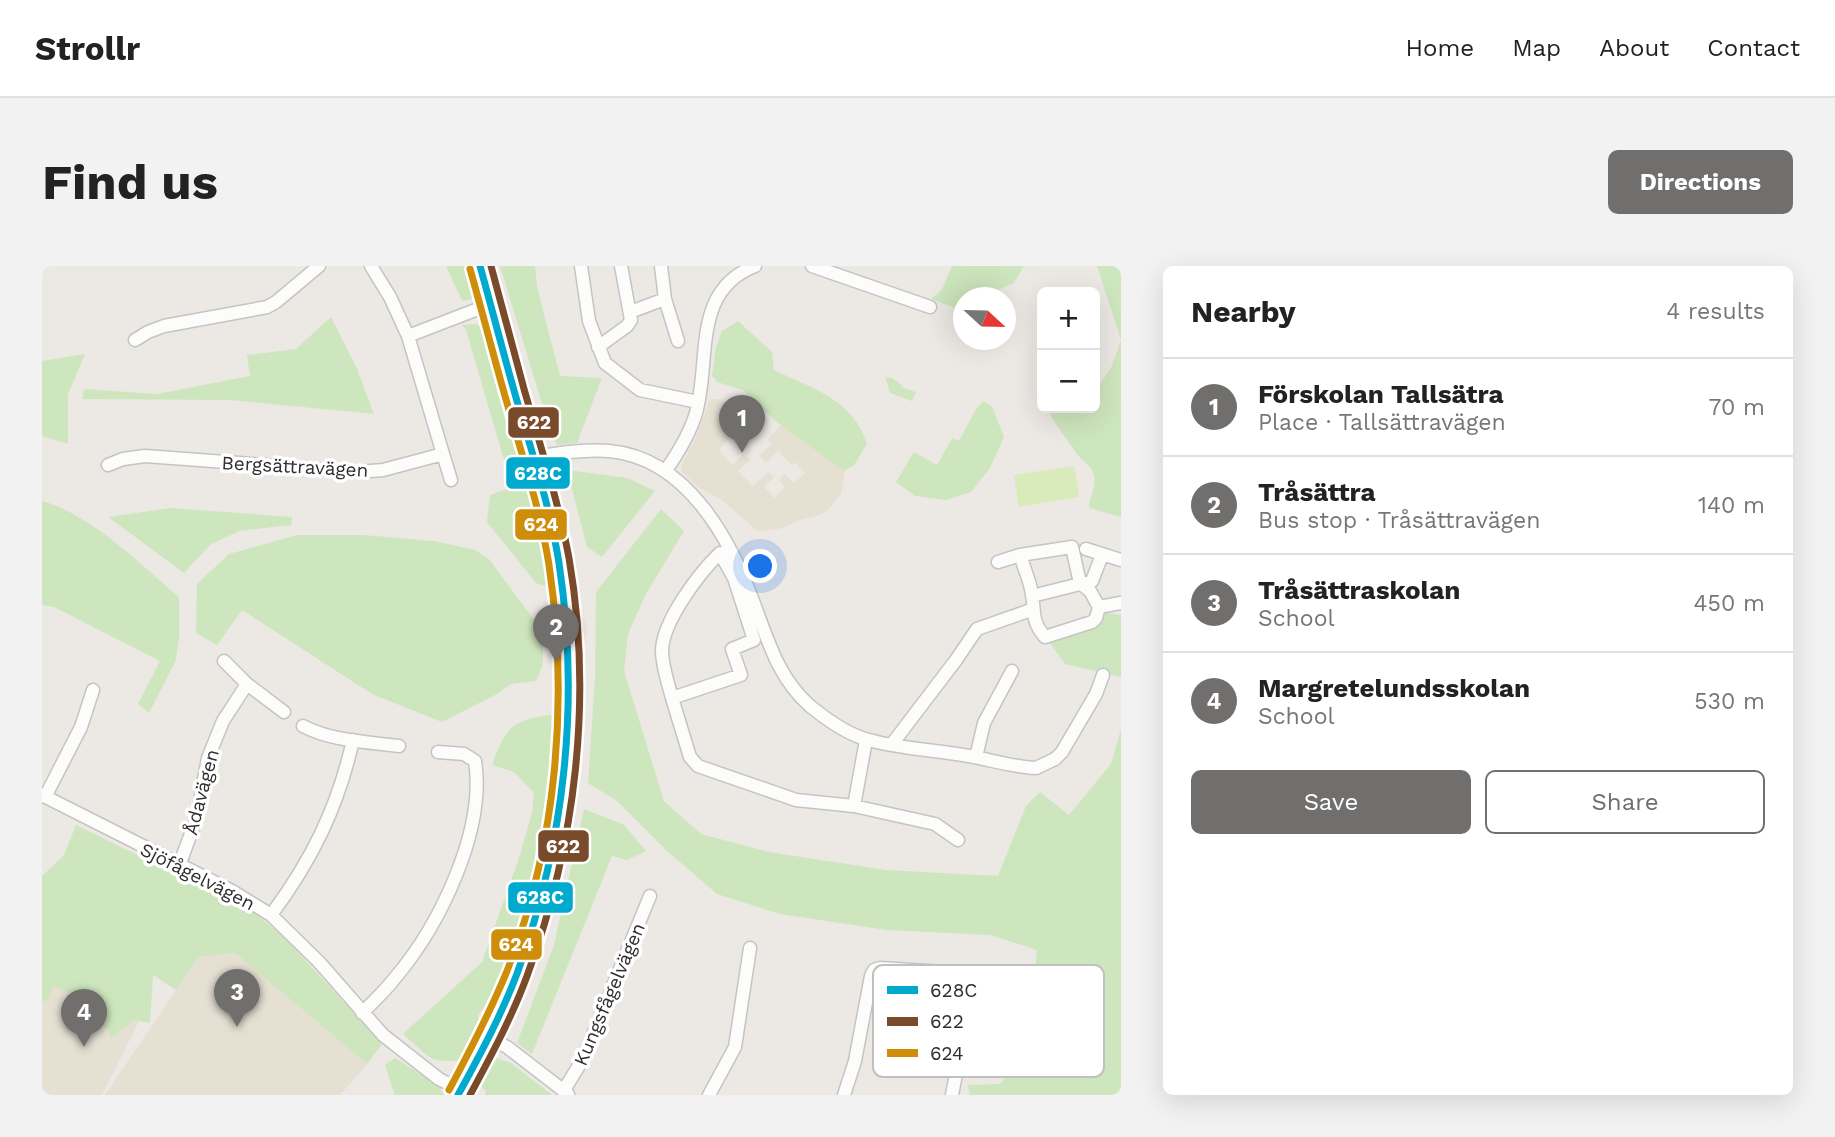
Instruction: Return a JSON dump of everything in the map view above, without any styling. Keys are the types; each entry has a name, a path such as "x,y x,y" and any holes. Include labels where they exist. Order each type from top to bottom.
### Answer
{"street":[{"path":"135,340 164,326 267,307 319,266"},
{"path":"371,266 390,297 408,336 451,480"},
{"path":"459,1093 489,1038 528,942 541,899 554,844 567,755 569,700 565,608 557,552 535,457 480,266"},
{"path":"581,266 589,320 605,363 640,390 698,402"},
{"path":"598,347 627,326 631,320 621,266"},
{"path":"661,266 665,299 678,341"},
{"path":"666,470 689,432 698,402 711,308 723,289 752,266"},
{"path":"812,266 834,269 930,307"},
{"path":"630,312 665,299"},
{"path":"408,336 491,304"},
{"path":"535,457 592,450 609,451 634,456 666,470 700,503 730,548 750,593 768,646 786,678 811,707 866,740 1037,768 1055,759 1062,752 1096,694 1103,675"},
{"name":"Bergsättravägen","path":"108,465 122,459 145,456 371,472 443,454"},
{"path":"998,562 1020,555 1072,547 1080,583 1090,591 1099,607 1096,618 1092,622 1045,637 1031,610 1032,596 1020,555"},
{"path":"1086,550 1121,559"},
{"path":"672,698 741,675 732,649 754,640 734,578 720,553 684,598 662,648 672,698 690,757 698,766 796,800 854,806 935,824 958,840"},
{"path":"1032,596 1092,581 1102,555"},
{"path":"1099,607 1121,603"},
{"path":"892,744 977,629 1031,610"},
{"path":"224,661 247,684 284,712"},
{"path":"976,757 984,723 1012,671"},
{"name":"Ådavägen","path":"179,866 197,817 208,758 223,721 247,684"},
{"path":"44,796 81,727 93,690"},
{"path":"303,726 312,731 353,740 399,746"},
{"path":"271,915 322,834 341,790 353,740"},
{"path":"854,806 866,740"},
{"path":"362,1013 396,977 429,929 448,892 467,839 477,786 475,761 464,754 438,752"},
{"name":"Sjöfågelvägen","path":"44,796 232,891 271,915 318,962 383,1035 459,1093"},
{"name":"Kungsfågelvägen","path":"567,1093 650,896"},
{"path":"709,1095 735,1047 750,948"},
{"path":"844,1095 855,1062 873,972"},
{"path":"489,1038 507,1047 567,1093"},
{"path":"952,1095 955,1077"}],"shaded area":[{"path":"710,399 717,399 738,409 724,422 733,433 719,450 732,465 744,454 750,460 738,471 753,486 768,472 774,477 764,487 775,498 785,487 779,480 785,474 794,483 805,473 795,462 792,465 778,451 766,463 759,456 772,444 768,439 782,424 845,472 841,494 830,508 818,516 783,528 759,532 723,501 698,487 681,471 681,466 696,437"},
{"path":"235,953 367,1064 340,1095 105,1095 199,956"},
{"path":"42,963 149,1001 102,1095 49,1095 42,1092"}],"green space":[{"path":"446,266 466,266 477,298 462,301"},
{"path":"500,266 535,266 537,287 560,376 602,378 577,443 557,445 550,430"},
{"path":"952,266 1024,266 1014,283 1004,287 953,287 953,307 931,299 941,291"},
{"path":"1097,266 1121,266 1121,340"},
{"path":"331,317 357,369 374,414 230,400 82,399 84,389 157,394 250,376 247,355 296,349"},
{"path":"738,321 772,352 774,370 830,397 852,416 867,444 854,465 844,471 778,423 743,390 717,382 712,376 716,347 722,331"},
{"path":"477,324 487,333 540,525 553,589 536,583 487,522 490,495 512,487 466,330 462,325"},
{"path":"1121,340 1121,517 1089,508 1094,484 1093,472 1076,453 1050,414 1100,413 1100,384 1111,368"},
{"path":"85,354 68,394 68,444 42,436 42,361"},
{"path":"885,377 892,378 902,385 901,387 916,392 912,401 890,393"},
{"path":"983,401 992,406 1004,437 990,468 971,492 946,500 915,496 896,482 914,452 937,465 952,438 959,441"},
{"path":"1074,466 1079,497 1019,507 1014,475"},
{"path":"567,470 628,478 655,491 602,557 587,547"},
{"path":"42,501 79,517 97,529 179,597 176,660 149,713 138,704 160,661 54,607 42,605"},
{"path":"171,508 292,517 291,525 239,531 210,545 184,573 108,517"},
{"path":"661,509 684,531 646,594 628,634 624,671 664,801 701,834 769,852 886,870 998,876 1026,806 1040,792 1069,815 1111,764 1121,729 1121,1095 970,1095 968,1085 1000,1084 1005,1077 1104,1077 1104,965 1036,965 1037,950 990,935 887,930 780,914 717,894 667,851 617,801 588,783 595,678 596,592"},
{"path":"297,535 363,535 434,541 475,550 489,559 543,632 543,664 536,681 511,684 442,722 372,694 242,610 217,645 196,633 197,584 229,554"},
{"path":"1102,612 1121,615 1121,677 1065,664 1047,639"},
{"path":"560,713 551,817 508,969 499,988 478,1015 483,1031 468,1060 445,1061 431,1058 403,1034 482,962 532,813 534,793 514,772 492,765 503,739 515,725 533,718"},
{"path":"584,809 624,825 646,851 627,860 612,856 532,1054 517,1043 554,945"},
{"path":"76,825 254,912 286,939 382,1044 367,1064 235,953 199,957 176,990 153,975 150,1023 134,1020 111,1039 108,1028 94,1023 92,1034 77,1027 83,999 53,986 47,1002 42,1000 42,876 64,855"},
{"path":"395,1058 438,1085 444,1095 395,1095 385,1065"},
{"path":"496,1058 511,1063 552,1095 485,1095 486,1091 476,1082 487,1060"}],"transit line":[{"name":"628C","path":"458,1095 505,1003 534,922 557,821 568,718 565,615 551,520 480,266"},
{"name":"622","path":"470,1095 515,1006 544,926 558,875 568,822 579,717 576,610 565,536 491,266"},
{"name":"624","path":"449,1090 494,1001 524,923 548,822 558,719 555,616 541,522 470,269"}],"place":[{"name":"Förskolan Tallsätra","path":"742,453"},
{"name":"Tråsättra","path":"556,662"},
{"name":"Tråsättraskolan","path":"237,1027"},
{"name":"Margretelundsskolan","path":"84,1047"}]}
